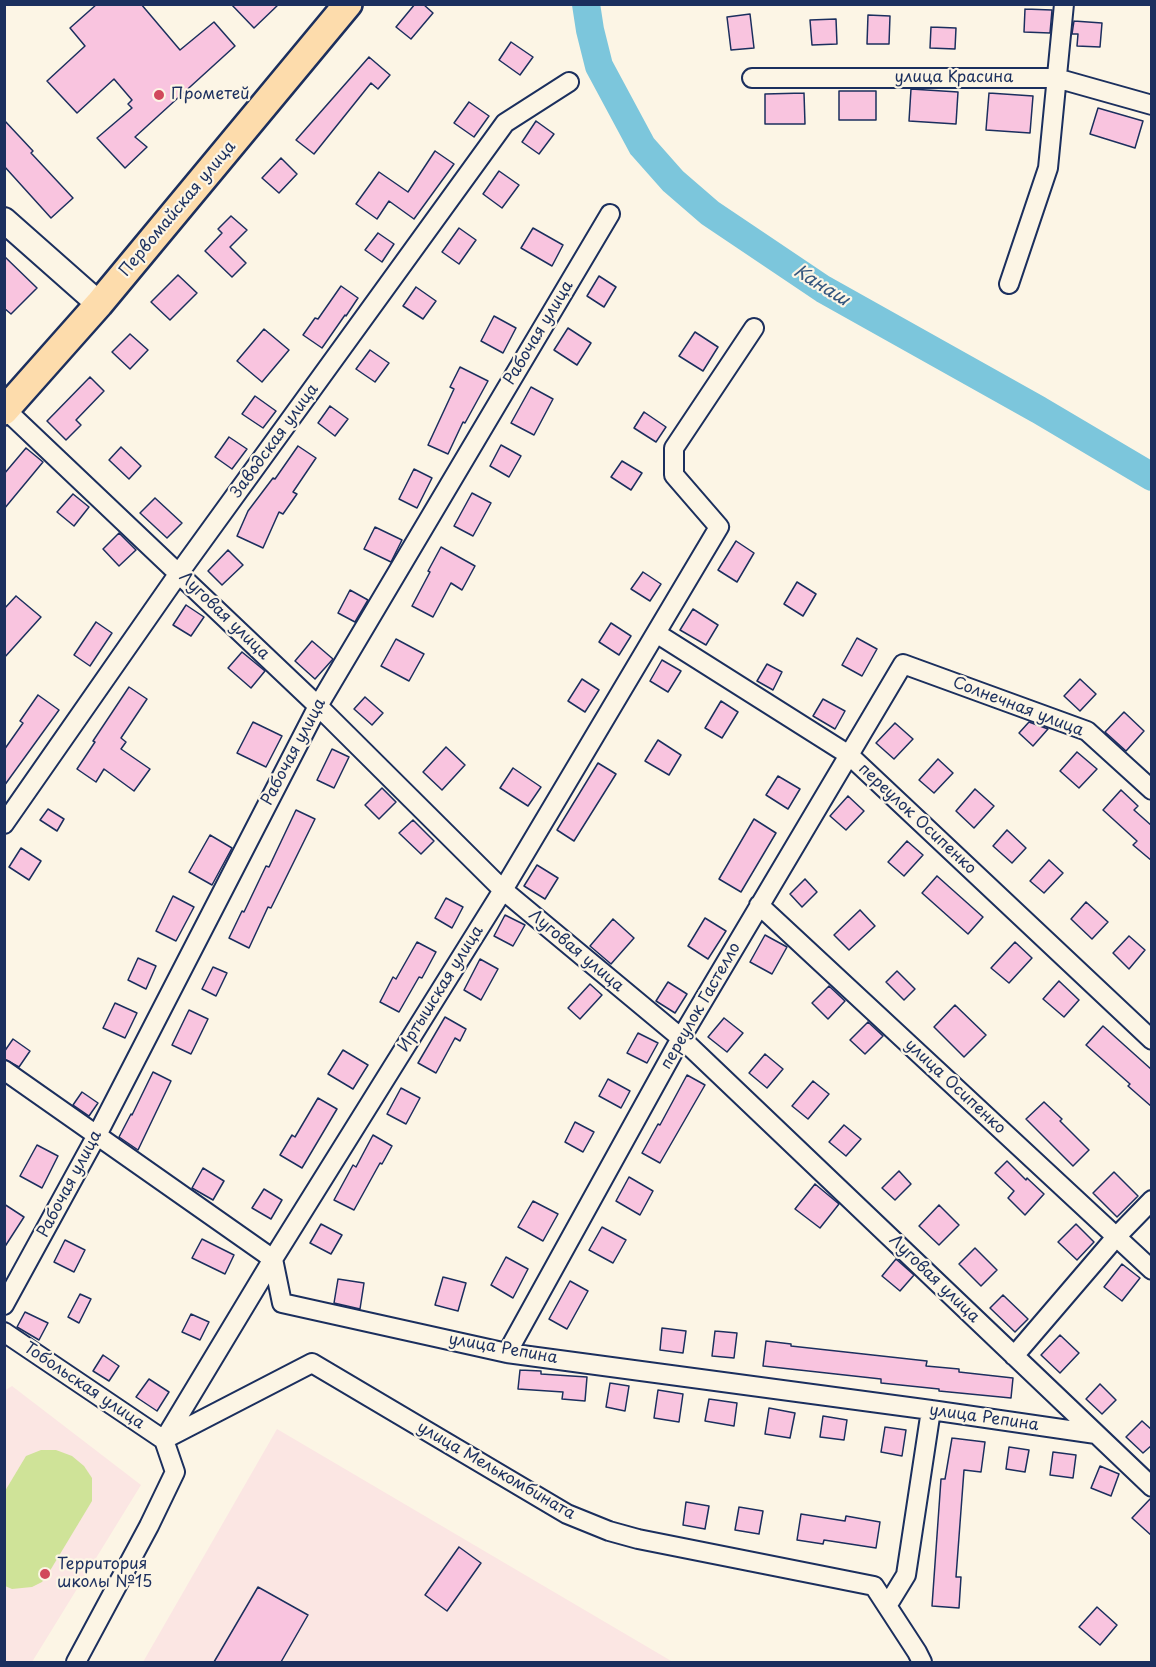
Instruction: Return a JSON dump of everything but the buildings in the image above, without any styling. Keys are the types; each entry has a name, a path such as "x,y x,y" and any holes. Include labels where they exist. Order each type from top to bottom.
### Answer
{"main road":[{"name":"Первомайская улица","path":"5,410 99,303 348,4"},
{"path":"4,220 99,303"}],"street":[{"path":"1009,284 1048,168 1064,4"},
{"name":"улица Красина","path":"752,78 1056,78 1152,105"},
{"name":"Заводская улица","path":"4,824 179,573 505,123 569,82"},
{"name":"Рабочая улица","path":"4,1305 97,1135 318,706 610,214"},
{"name":"Иртышская улица","path":"164,1440 273,1259 503,890 719,527 674,476 674,448 754,328"},
{"name":"Луговая улица","path":"5,410 318,706 503,890 681,1038 1152,1487"},
{"name":"переулок Осипенко","path":"656,633 849,755 1152,1040"},
{"name":"переулок Гастелло","path":"507,1353 681,1038 903,664"},
{"name":"Солнечная улица","path":"903,664 1087,731 1152,790"},
{"name":"улица Осипенко","path":"759,905 1152,1269"},
{"path":"4,1070 273,1259"},
{"path":"1014,1356 1116,1237 1152,1200"},
{"name":"улица Репина","path":"273,1259 282,1303 507,1353 1096,1434"},
{"name":"Тобольская улица","path":"4,1332 164,1440"},
{"name":"улица Мелькомбината","path":"164,1440 312,1363 567,1514 609,1532 874,1586 922,1662"},
{"path":"887,1606 906,1575 931,1410"},
{"path":"76,1662 149,1526 175,1472 164,1440"}],"shaded area":[{"name":"Территория школы №15","path":"12,1386 141,1485 32,1662 5,1662 4,1391"},
{"path":"277,1429 673,1662 143,1662"}],"green space":[{"path":"41,1450 56,1450 72,1456 84,1466 92,1478 92,1501 42,1582 32,1587 12,1589 5,1586 5,1491 26,1456"}],"waterway":[{"name":"Канаш","path":"586,4 599,66 642,146 673,181 710,213 823,289 1039,410 1152,477"}],"place":[{"name":"Прометей","path":"159,95"},
{"name":"Территория школы №15","path":"45,1574"}]}
